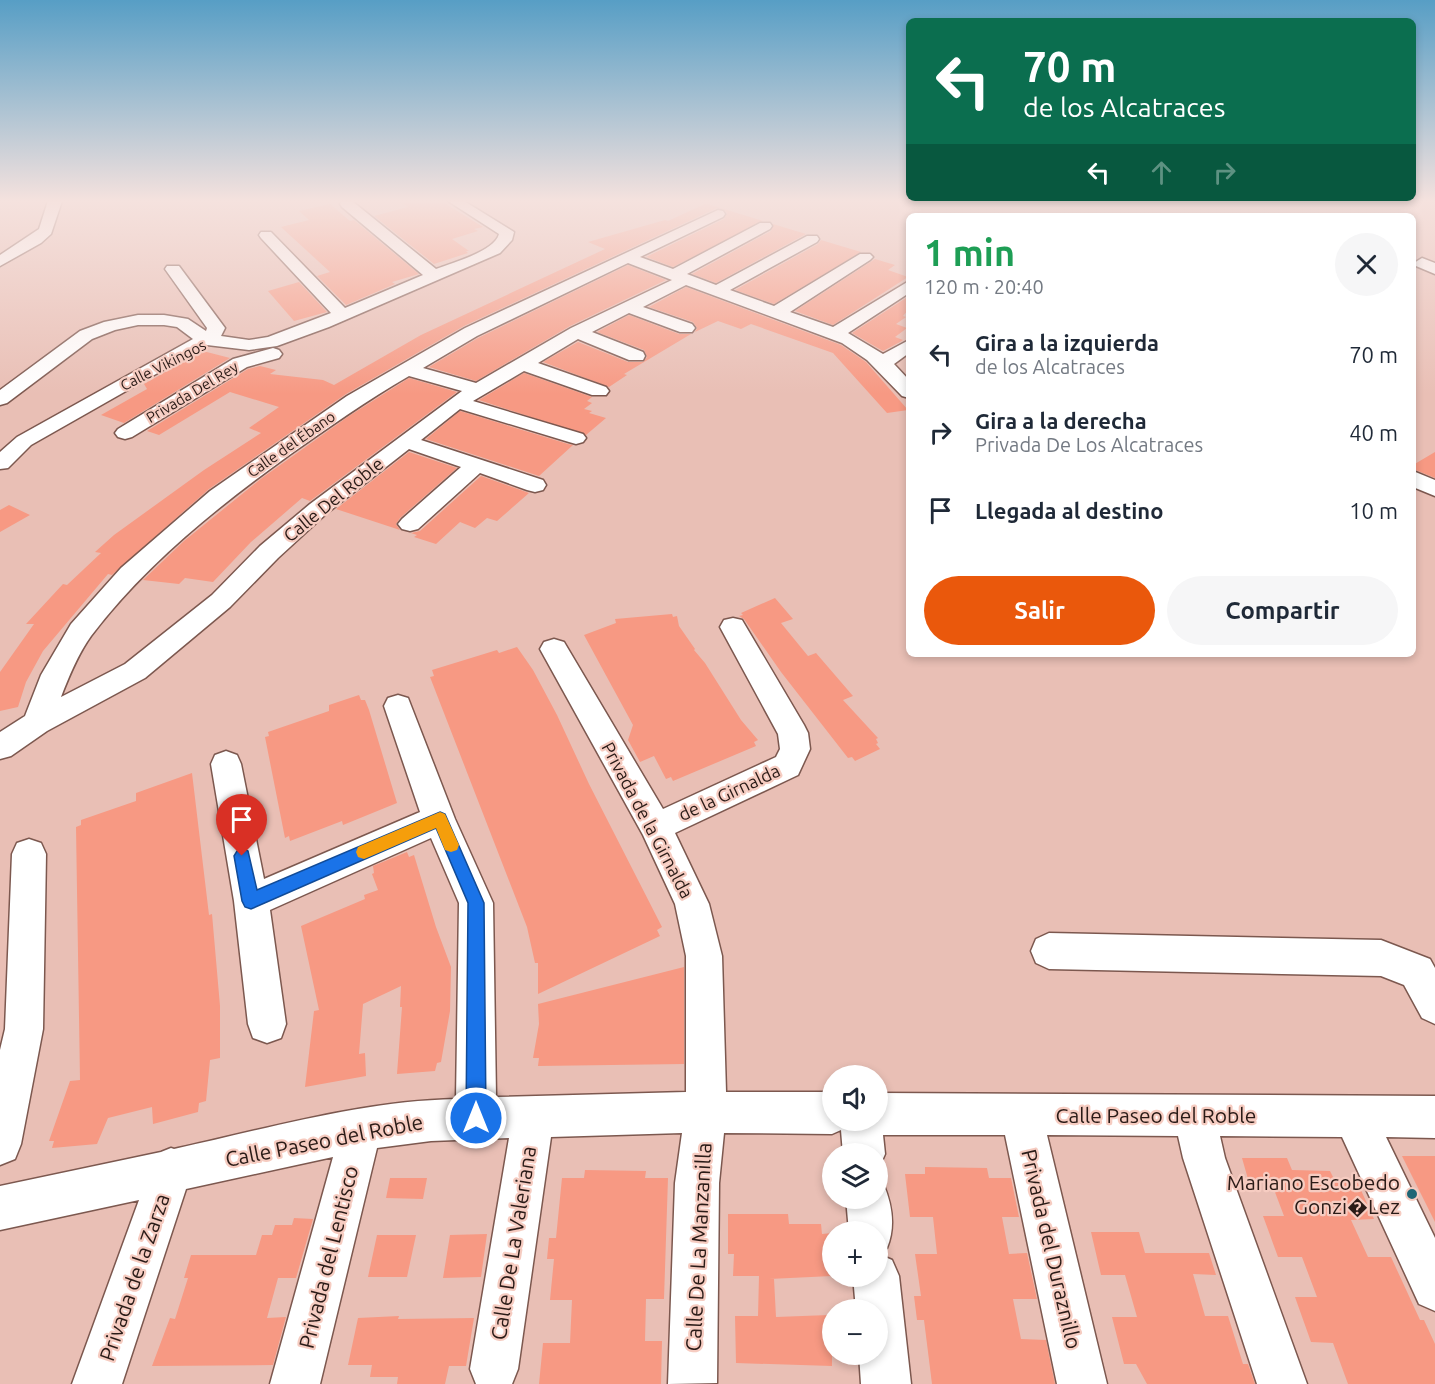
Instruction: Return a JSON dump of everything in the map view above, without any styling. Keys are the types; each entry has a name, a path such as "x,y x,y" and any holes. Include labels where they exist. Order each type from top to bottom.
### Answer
{"street":[{"path":"294,266 342,315"},
{"path":"421,266 434,276"},
{"name":"Calle Vikingos","path":"0,463 24,441 206,340 249,345 271,342 323,323 458,266"},
{"name":"Calle del Ébano","path":"37,723 55,675 80,631 130,574 218,496 354,400 406,369 471,332 612,266"},
{"path":"649,266 775,311 864,347 884,362 906,389"},
{"name":"Calle Del Roble","path":"0,747 37,723 135,671 221,601 268,552 318,508 457,402 521,363 699,266"},
{"path":"718,290 762,266"},
{"path":"775,311 787,306 850,266"},
{"path":"0,399 86,335 110,326 138,320 164,320 183,323 206,340 216,328 173,269"},
{"path":"835,334 906,288"},
{"path":"627,307 686,328"},
{"name":"Privada Del Rey","path":"125,433 240,363 290,348 323,323"},
{"path":"577,332 636,356"},
{"path":"884,362 906,347"},
{"path":"521,363 599,391"},
{"path":"406,369 477,389"},
{"path":"457,402 576,438"},
{"path":"405,441 535,485"},
{"path":"410,524 475,466"},
{"path":"1416,480 1435,489"},
{"name":"de la Girnalda","path":"656,827 787,766 795,749 793,733 733,627"},
{"name":"Privada de la Girnalda","path":"554,649 656,827 692,904 704,956 706,1112"},
{"path":"398,706 440,819 476,903 476,1118"},
{"path":"226,764 251,901 267,1024"},
{"path":"251,901 440,819"},
{"path":"0,1144 24,1029 29,854"},
{"path":"1049,951 1381,958 1417,972 1435,1005"},
{"name":"Calle Paseo del Roble","path":"0,1208 52,1198 171,1169 361,1130 430,1120 706,1112 822,1113"},
{"name":"Calle De La Manzanilla","path":"692,1383 697,1183 706,1112"},
{"name":"Calle Paseo del Roble","path":"888,1114 1435,1116"},
{"name":"Privada del Duraznillo","path":"1021,1114 1082,1384"},
{"path":"1194,1116 1204,1158 1282,1384"},
{"path":"1354,1116 1435,1288"},
{"name":"Calle De La Valeriana","path":"494,1369 533,1117"},
{"name":"Privada del Lentisco","path":"296,1384 361,1130"},
{"name":"Privada de la Zarza","path":"97,1384 171,1169"},
{"path":"877,1287 886,1384"}],"building":[{"path":"323,266 409,266 419,274 392,282 395,284 346,305 317,276 330,272"},
{"path":"570,266 594,266 464,326 346,394 209,489 112,575 108,574 43,651 26,682 18,707 0,711 0,672 34,624 26,624 63,584 67,585 101,553 95,552 114,535 204,470 261,433 249,428 279,407 230,392 159,435 147,431 248,369 260,366 276,370 270,374 323,380 334,385 421,335"},
{"path":"627,266 666,280 570,326 476,381 429,367 478,338"},
{"path":"707,266 748,266 716,283 692,274"},
{"path":"779,266 838,266 774,304 735,290"},
{"path":"865,266 894,266 888,270 906,276 833,325 795,311"},
{"path":"299,282 327,312 294,321 268,291"},
{"path":"686,287 841,345 866,362 906,410 887,413 833,353 751,324 741,329 718,321 695,332 697,328 693,322 649,307"},
{"path":"906,298 906,312 903,316 906,317 896,324 906,328 895,337 903,340 900,342 883,351 852,333"},
{"path":"629,315 679,334 691,334 624,374 627,375 609,387 543,362 578,342 628,362 643,362 647,357 644,350 597,332"},
{"path":"203,351 230,358 124,423 101,415 147,389 144,384"},
{"path":"524,373 592,397 587,401 592,403 584,409 592,411 589,413 606,418 586,435 479,400"},
{"path":"409,378 457,392 310,501 302,498 251,542 213,582 185,578 179,584 143,580 184,541 262,478 349,416"},
{"path":"460,411 573,445 539,476 426,439"},
{"path":"409,452 457,468 400,518 396,524 400,530 336,509"},
{"path":"1435,452 1435,478 1416,470 1416,463"},
{"path":"481,476 529,493 497,521 487,518 475,528 460,522 436,544 414,537 417,535 411,533 420,531"},
{"path":"9,505 30,515 0,532 0,510"},
{"path":"775,598 793,619 781,623 808,656 816,653 853,696 843,700 878,738 876,744 880,749 855,761 852,757 848,758 781,672 744,619 739,616"},
{"path":"672,614 673,617 677,616 679,626 694,650 705,663 741,720 758,740 754,742 756,746 673,781 671,777 666,779 654,756 640,762 628,740 633,725 584,635 616,623 615,619"},
{"path":"517,647 533,670 557,715 589,784 662,927 657,930 660,936 538,994 538,963 535,963 527,927 430,677 434,676 432,670 497,650 499,653"},
{"path":"359,695 361,700 365,700 369,710 397,803 343,825 342,821 290,841 289,836 285,838 265,737 269,736 268,732 329,711 329,705"},
{"path":"192,773 209,915 212,914 220,1006 220,1058 210,1060 206,1101 199,1103 198,1112 153,1124 152,1107 108,1118 97,1144 52,1148 54,1141 49,1141 70,1081 80,1080 76,827 81,825 81,820 136,801 136,793"},
{"path":"407,852 409,857 414,855 451,967 450,1011 441,1062 437,1063 435,1071 397,1074 402,1007 400,1007 401,986 363,1004 359,1054 365,1053 366,1076 305,1087 314,1011 319,1010 301,926 365,899 364,895 378,890 372,874 374,873 373,866"},
{"path":"684,967 684,1064 538,1066 539,1058 533,1058 539,1024 538,1004"},
{"path":"1402,1156 1435,1156 1435,1222"},
{"path":"1242,1158 1287,1158 1292,1170 1330,1171 1334,1179 1356,1179 1374,1219 1351,1220 1368,1257 1391,1257 1420,1320 1424,1320 1435,1344 1435,1384 1348,1384 1333,1343 1311,1342 1295,1297 1317,1297 1302,1257 1278,1257 1263,1216 1284,1216 1270,1179 1248,1179"},
{"path":"925,1167 987,1168 989,1178 1011,1178 1019,1217 1002,1217 1009,1254 1027,1253 1037,1299 1013,1299 1021,1339 1046,1340 1055,1384 932,1384 924,1320 917,1320 914,1296 921,1296 915,1254 937,1254 933,1217 910,1217 905,1174 925,1174"},
{"path":"585,1170 646,1171 645,1178 668,1178 664,1299 646,1299 645,1341 662,1341 661,1384 539,1384 543,1343 570,1343 572,1300 550,1300 554,1259 547,1259 549,1238 556,1238 562,1178 584,1178"},
{"path":"390,1178 427,1178 423,1199 386,1198"},
{"path":"728,1214 788,1214 789,1224 821,1224 822,1276 769,1279 774,1279 776,1317 822,1315 822,1365 832,1366 736,1363 735,1316 758,1316 759,1276 733,1276 734,1254 728,1254"},
{"path":"294,1218 313,1219 296,1278 278,1278 267,1318 286,1317 273,1365 152,1366 170,1318 175,1319 188,1278 184,1278 191,1255 256,1255 262,1235 272,1235 275,1225 292,1225"},
{"path":"1091,1232 1139,1232 1145,1253 1209,1253 1216,1275 1193,1274 1205,1316 1228,1316 1243,1364 1248,1364 1255,1384 1147,1384 1136,1364 1124,1364 1112,1317 1137,1317 1125,1275 1101,1275"},
{"path":"487,1234 481,1277 443,1278 450,1235"},
{"path":"377,1235 416,1235 407,1277 368,1277"},
{"path":"399,1316 398,1319 474,1318 466,1366 449,1366 445,1384 397,1384 398,1377 370,1377 372,1365 348,1365 358,1318"}],"slow traffic":[{"path":"364,852 440,819 451,845"}],"place":[{"name":"Mariano Escobedo Gonzi�Lez","path":"1412,1194"}],"route":[{"path":"242,856 251,901 440,819 476,903 476,1118"}]}
